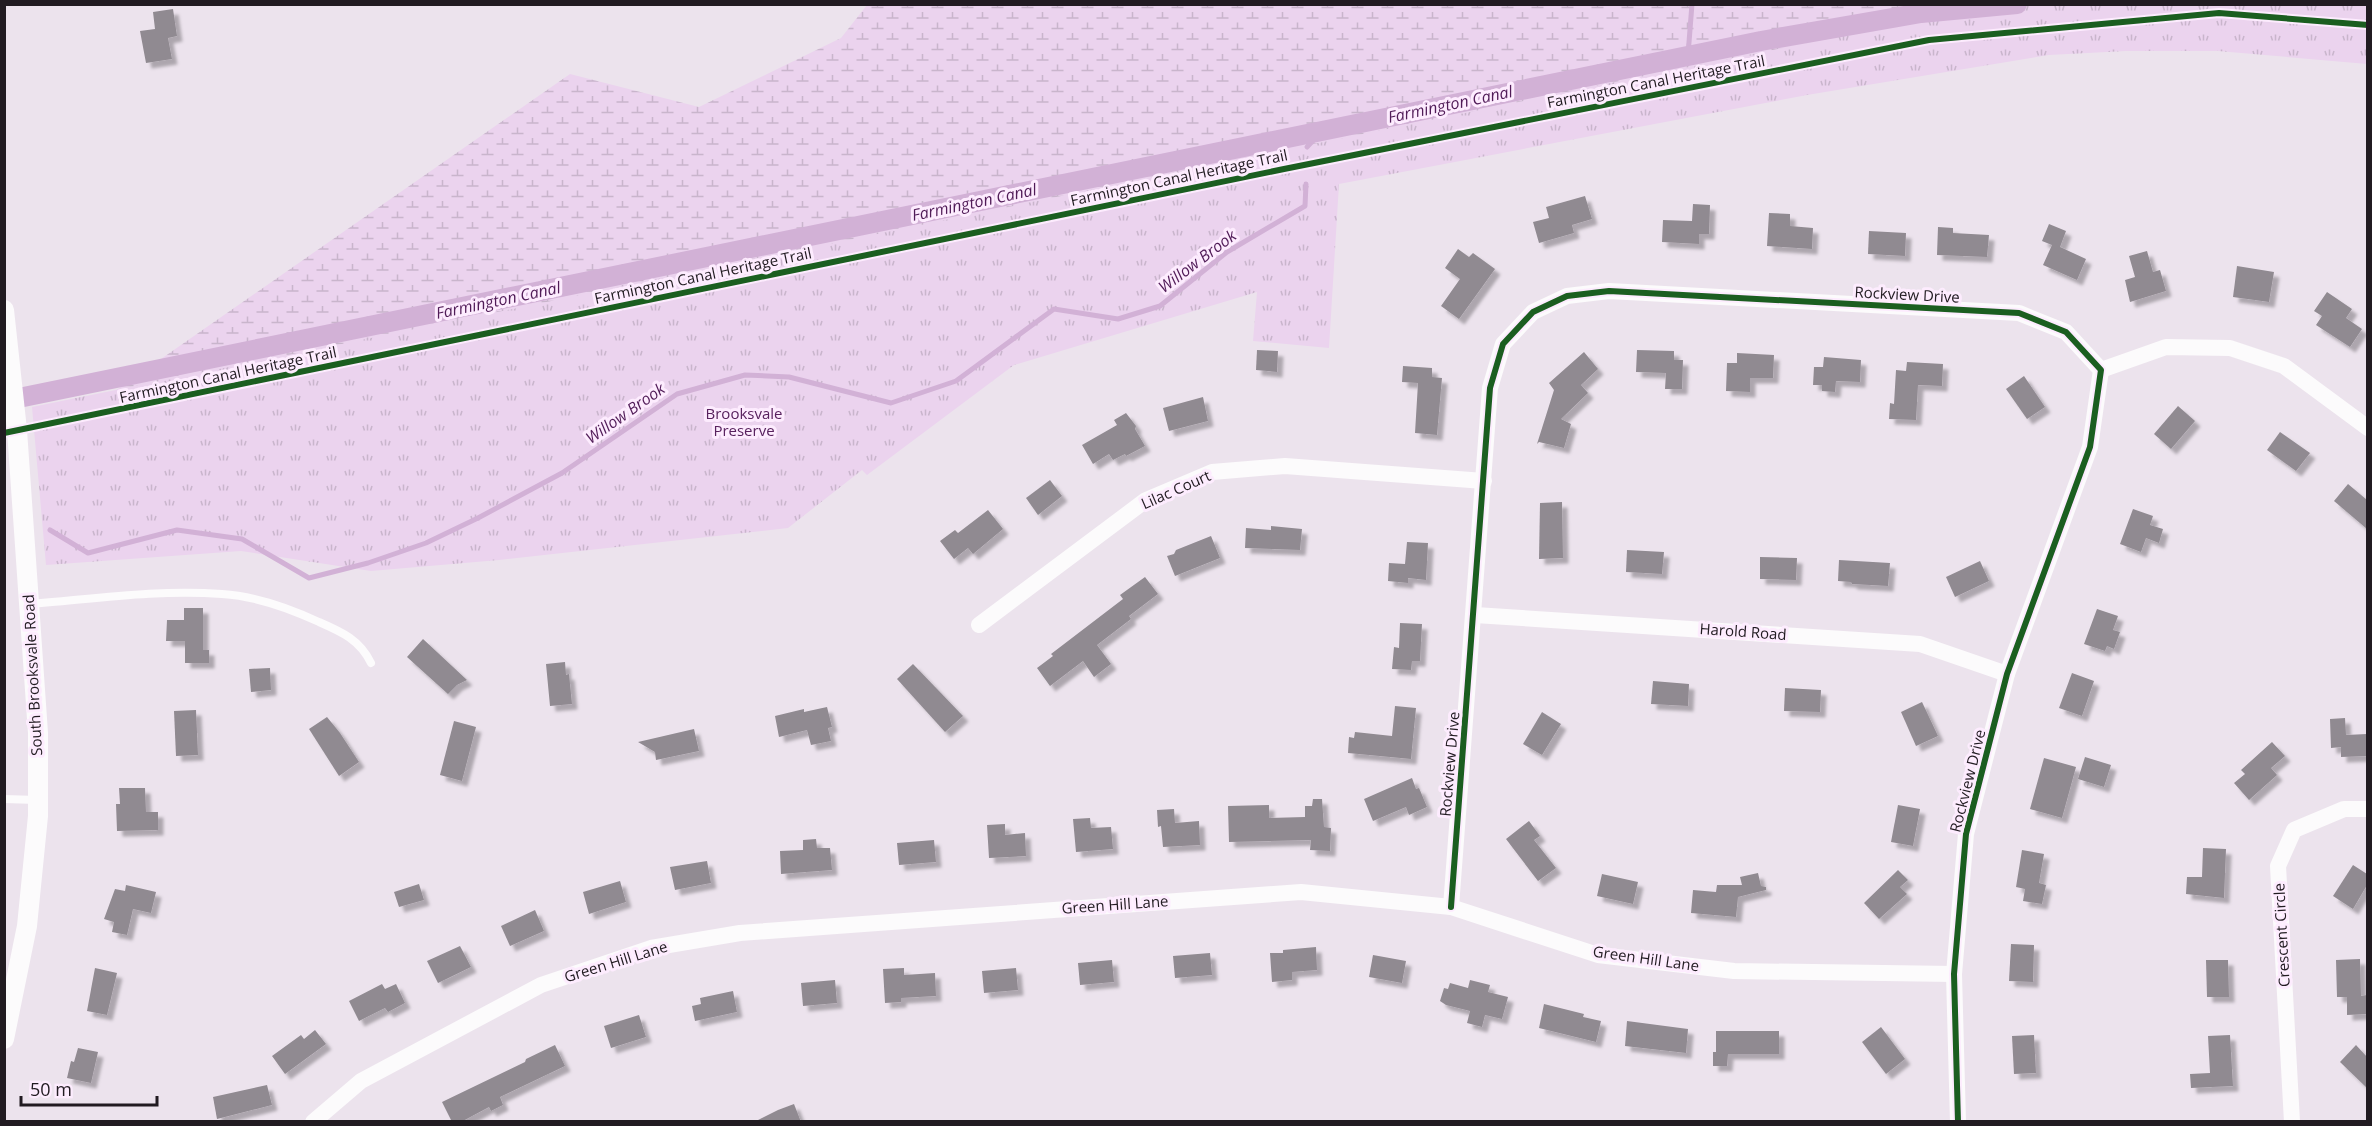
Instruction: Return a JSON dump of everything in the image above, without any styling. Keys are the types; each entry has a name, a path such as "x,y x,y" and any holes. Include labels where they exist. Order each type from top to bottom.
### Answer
{"street":[{"name":"Rockview Drive","path":"1451,907 1475,615 1490,388 1503,344 1533,312 1568,296 1609,291 2019,313 2066,332 2101,370 2090,447 2007,674 1966,834 1954,974 1958,1122"},
{"name":"South Brooksvale Road","path":"4,310 15,415 38,733 38,800 27,926 7,1015 4,1039"},
{"path":"2101,370 2166,347 2230,348 2284,366 2367,428"},
{"name":"Lilac Court","path":"979,625 1146,500 1212,472 1285,466 1484,481"},
{"name":"Harold Road","path":"1475,615 1920,644 2007,674"},
{"name":"Crescent Circle","path":"2292,1122 2278,866 2294,830 2344,809 2367,809"},
{"name":"Green Hill Lane","path":"313,1122 361,1081 541,985 651,948 741,933 1301,892 1451,907 1598,954 1734,971 1954,974"}],"lane":[{"path":"29,604 178,592 224,594 265,602 303,615 350,636 366,652 371,663"},
{"path":"4,799 38,800"}],"green space":[{"path":"867,5 2193,5 1814,43 115,391 570,74 699,107 841,38"},
{"name":"Brooksvale Preserve","path":"1904,5 2367,5 2367,64 2218,51 2126,51 2049,55 1807,95 1339,184 1329,348 1253,341 1257,292 1014,365 867,475 862,470 788,528 499,560 371,571 241,551 46,565 32,407 1901,24"}],"building":[{"path":"173,9 177,36 168,38 172,59 146,63 140,31 155,29 153,12"},
{"path":"1585,196 1592,219 1572,225 1574,233 1539,243 1533,222 1549,218 1546,207"},
{"path":"1693,204 1710,205 1709,234 1699,234 1699,244 1662,242 1663,220 1692,221"},
{"path":"1769,213 1790,214 1790,226 1813,228 1812,249 1767,246"},
{"path":"2049,224 2066,231 2060,247 2086,259 2077,280 2043,265 2052,245 2042,241"},
{"path":"1938,227 1953,228 1953,233 1989,235 1987,257 1937,255"},
{"path":"1869,231 1906,233 1905,256 1868,254"},
{"path":"1458,249 1469,257 1473,253 1495,269 1459,319 1441,306 1460,279 1445,268"},
{"path":"2147,251 2153,272 2160,270 2166,291 2130,302 2125,280 2135,277 2129,256"},
{"path":"2237,266 2274,272 2269,302 2233,297"},
{"path":"2327,292 2352,309 2346,318 2362,329 2350,347 2316,325 2322,316 2314,311"},
{"path":"1257,350 1278,351 1277,372 1256,370"},
{"path":"1637,350 1674,351 1674,360 1683,360 1682,389 1665,389 1666,373 1636,372"},
{"path":"1584,352 1598,369 1581,385 1588,393 1561,419 1571,424 1564,448 1539,442 1537,444 1554,390 1549,383"},
{"path":"1737,353 1774,355 1773,378 1750,378 1750,392 1726,391 1727,363 1737,363"},
{"path":"1824,357 1861,360 1860,382 1836,381 1835,392 1822,391 1822,385 1813,385 1814,367 1823,367"},
{"path":"1907,362 1943,364 1942,386 1918,385 1916,420 1889,419 1890,403 1894,404 1896,370 1906,371"},
{"path":"1403,366 1432,368 1432,377 1442,378 1437,435 1415,433 1418,383 1402,382"},
{"path":"2024,376 2045,407 2027,419 2006,389"},
{"path":"1203,397 1208,421 1169,431 1163,408"},
{"path":"2178,406 2195,421 2171,449 2154,434"},
{"path":"1126,413 1136,426 1135,429 1145,446 1113,460 1109,454 1093,464 1082,445 1117,425 1114,420"},
{"path":"2280,432 2310,453 2296,471 2267,450"},
{"path":"1050,480 1062,496 1038,515 1026,498"},
{"path":"2348,484 2367,500 2367,529 2334,501"},
{"path":"1562,502 1563,558 1539,559 1540,503"},
{"path":"2133,509 2153,516 2150,525 2163,529 2159,543 2146,538 2141,552 2120,544"},
{"path":"988,510 1003,529 973,554 968,548 954,559 940,541 955,530 958,533"},
{"path":"1271,526 1302,529 1300,550 1245,548 1246,528 1271,530"},
{"path":"1211,536 1220,558 1175,576 1167,556"},
{"path":"1407,542 1428,543 1426,580 1408,578 1408,583 1388,581 1389,563 1405,564"},
{"path":"1627,550 1664,552 1662,574 1626,572"},
{"path":"1760,557 1797,558 1796,580 1760,579"},
{"path":"1839,560 1890,563 1888,586 1838,581"},
{"path":"1980,561 1989,581 1955,597 1946,577"},
{"path":"1145,577 1158,594 1129,616 1131,619 1097,645 1111,664 1094,677 1083,661 1050,686 1037,668 1053,656 1051,654 1123,599 1120,595"},
{"path":"184,608 203,608 203,650 209,650 209,663 185,663 185,641 166,641 167,620 184,620"},
{"path":"2097,609 2118,616 2113,630 2120,632 2114,649 2107,646 2105,651 2084,644"},
{"path":"1400,623 1422,624 1420,661 1412,661 1411,670 1392,669 1394,647 1399,648"},
{"path":"423,639 467,680 457,685 448,694 407,657"},
{"path":"565,662 566,675 569,674 572,704 550,706 546,664"},
{"path":"913,664 963,716 945,732 897,679"},
{"path":"270,668 271,690 251,692 249,669"},
{"path":"2072,673 2094,681 2082,716 2059,708"},
{"path":"1653,681 1689,684 1688,706 1651,704"},
{"path":"1785,688 1821,690 1820,712 1784,711"},
{"path":"1922,702 1938,736 1916,746 1901,712"},
{"path":"1395,706 1416,708 1411,759 1348,753 1349,737 1354,738 1355,732 1392,736"},
{"path":"827,707 832,727 828,728 831,741 811,745 807,730 779,737 775,716 804,709 804,712"},
{"path":"196,710 198,755 176,756 174,711"},
{"path":"1542,712 1561,724 1542,755 1523,744"},
{"path":"327,717 359,762 339,776 309,729"},
{"path":"2345,718 2346,735 2367,734 2367,756 2341,757 2341,747 2331,748 2330,719"},
{"path":"454,721 476,727 462,781 440,775"},
{"path":"694,729 699,751 656,760 655,752 638,742"},
{"path":"2272,742 2285,756 2271,768 2277,775 2249,800 2234,783 2245,774 2241,770"},
{"path":"2085,757 2111,765 2104,787 2078,779"},
{"path":"2044,758 2076,767 2062,818 2030,809"},
{"path":"1412,778 1427,807 1409,815 1406,807 1373,821 1364,799"},
{"path":"119,788 145,788 146,812 158,812 158,830 117,831 116,804 120,804"},
{"path":"1313,799 1322,799 1324,827 1331,828 1330,851 1310,850 1311,840 1229,842 1228,806 1269,805 1269,818 1305,817 1305,806 1312,806"},
{"path":"1898,805 1920,809 1913,846 1891,842"},
{"path":"1174,809 1175,823 1199,821 1200,845 1163,847 1157,810"},
{"path":"1090,818 1091,828 1111,827 1113,849 1076,852 1073,819"},
{"path":"1529,821 1540,836 1534,840 1556,868 1538,881 1506,839"},
{"path":"1005,824 1005,835 1025,833 1026,856 989,858 987,825"},
{"path":"816,839 817,848 830,848 832,870 781,874 780,851 803,850 803,840"},
{"path":"934,840 936,862 899,865 897,843"},
{"path":"2203,848 2226,849 2224,898 2186,894 2187,877 2202,877"},
{"path":"2022,850 2044,854 2039,883 2046,885 2042,904 2023,901 2025,889 2016,887"},
{"path":"707,861 711,883 675,890 670,867"},
{"path":"2353,865 2367,874 2367,885 2353,909 2333,896"},
{"path":"1898,870 1908,880 1900,887 1907,894 1879,919 1864,903"},
{"path":"1758,873 1761,886 1766,887 1766,890 1738,897 1736,917 1691,913 1693,890 1716,892 1717,885 1742,885 1740,877"},
{"path":"1602,874 1638,882 1633,904 1597,896"},
{"path":"620,881 626,902 589,914 583,892"},
{"path":"419,884 424,900 399,907 394,892"},
{"path":"126,885 156,892 151,913 133,909 127,935 112,932 114,922 104,919 115,889 125,891"},
{"path":"535,910 544,931 510,946 501,926"},
{"path":"2011,944 2034,945 2033,982 2009,981"},
{"path":"460,946 471,967 438,983 427,961"},
{"path":"1316,947 1317,970 1292,972 1292,980 1272,982 1270,953"},
{"path":"1210,953 1212,975 1175,978 1173,956"},
{"path":"1373,955 1406,961 1402,983 1369,977"},
{"path":"2360,959 2361,996 2367,995 2367,1014 2347,1015 2347,997 2337,997 2336,960"},
{"path":"1112,960 1114,982 1080,985 1078,963"},
{"path":"2206,960 2228,960 2229,997 2207,997"},
{"path":"95,968 117,973 107,1015 87,1011"},
{"path":"904,968 904,975 935,973 936,996 901,998 901,1002 885,1003 883,969"},
{"path":"1016,968 1018,990 984,993 982,971"},
{"path":"835,980 837,1003 803,1006 801,983"},
{"path":"1470,980 1490,985 1488,992 1508,997 1502,1019 1485,1015 1482,1027 1467,1023 1470,1011 1446,1005 1440,1001 1444,988 1448,989 1450,983 1468,988"},
{"path":"382,984 385,989 396,984 405,1003 388,1012 385,1008 359,1021 349,1001"},
{"path":"733,991 737,1012 695,1021 692,1006 701,1004 700,998"},
{"path":"1544,1004 1584,1014 1583,1017 1601,1021 1596,1042 1539,1028"},
{"path":"639,1015 646,1037 611,1048 604,1026"},
{"path":"1627,1021 1688,1029 1686,1053 1625,1046"},
{"path":"1881,1027 1905,1059 1886,1074 1862,1042"},
{"path":"315,1030 326,1044 285,1074 272,1056 301,1035 304,1039"},
{"path":"1716,1031 1779,1031 1779,1054 1728,1054 1727,1066 1713,1066"},
{"path":"2034,1035 2036,1073 2014,1074 2012,1036"},
{"path":"2230,1035 2233,1086 2191,1088 2190,1074 2210,1073 2208,1036"},
{"path":"555,1045 565,1066 500,1097 503,1105 491,1111 489,1107 461,1122 452,1122 442,1102"},
{"path":"2356,1045 2367,1057 2367,1088 2340,1062"},
{"path":"78,1048 98,1052 91,1083 67,1078 71,1061 74,1062"},
{"path":"267,1085 272,1105 217,1119 213,1097"},
{"path":"794,1104 801,1122 754,1122 778,1110"}],"waterway":[{"path":"1688,55 1692,4"},
{"name":"Farmington Canal","path":"4,401 1761,41 1921,13 2017,4"},
{"path":"1307,147 1322,131"},
{"name":"Willow Brook","path":"50,530 88,553 177,530 242,539 309,578 368,563 426,543 562,473 677,394 745,375 789,377 891,403 956,381 1054,309 1118,319 1160,306 1227,252 1305,206 1306,184"}],"cycle path":[{"name":"Farmington Canal Heritage Trail","path":"4,433 1284,169 1929,40 2219,13 2368,25"},
{"path":"1451,907 1490,388 1503,344 1533,312 1567,296 1609,291 2019,313 2066,332 2101,370 2090,447 2007,674 1966,834 1954,974 1958,1122"}]}
